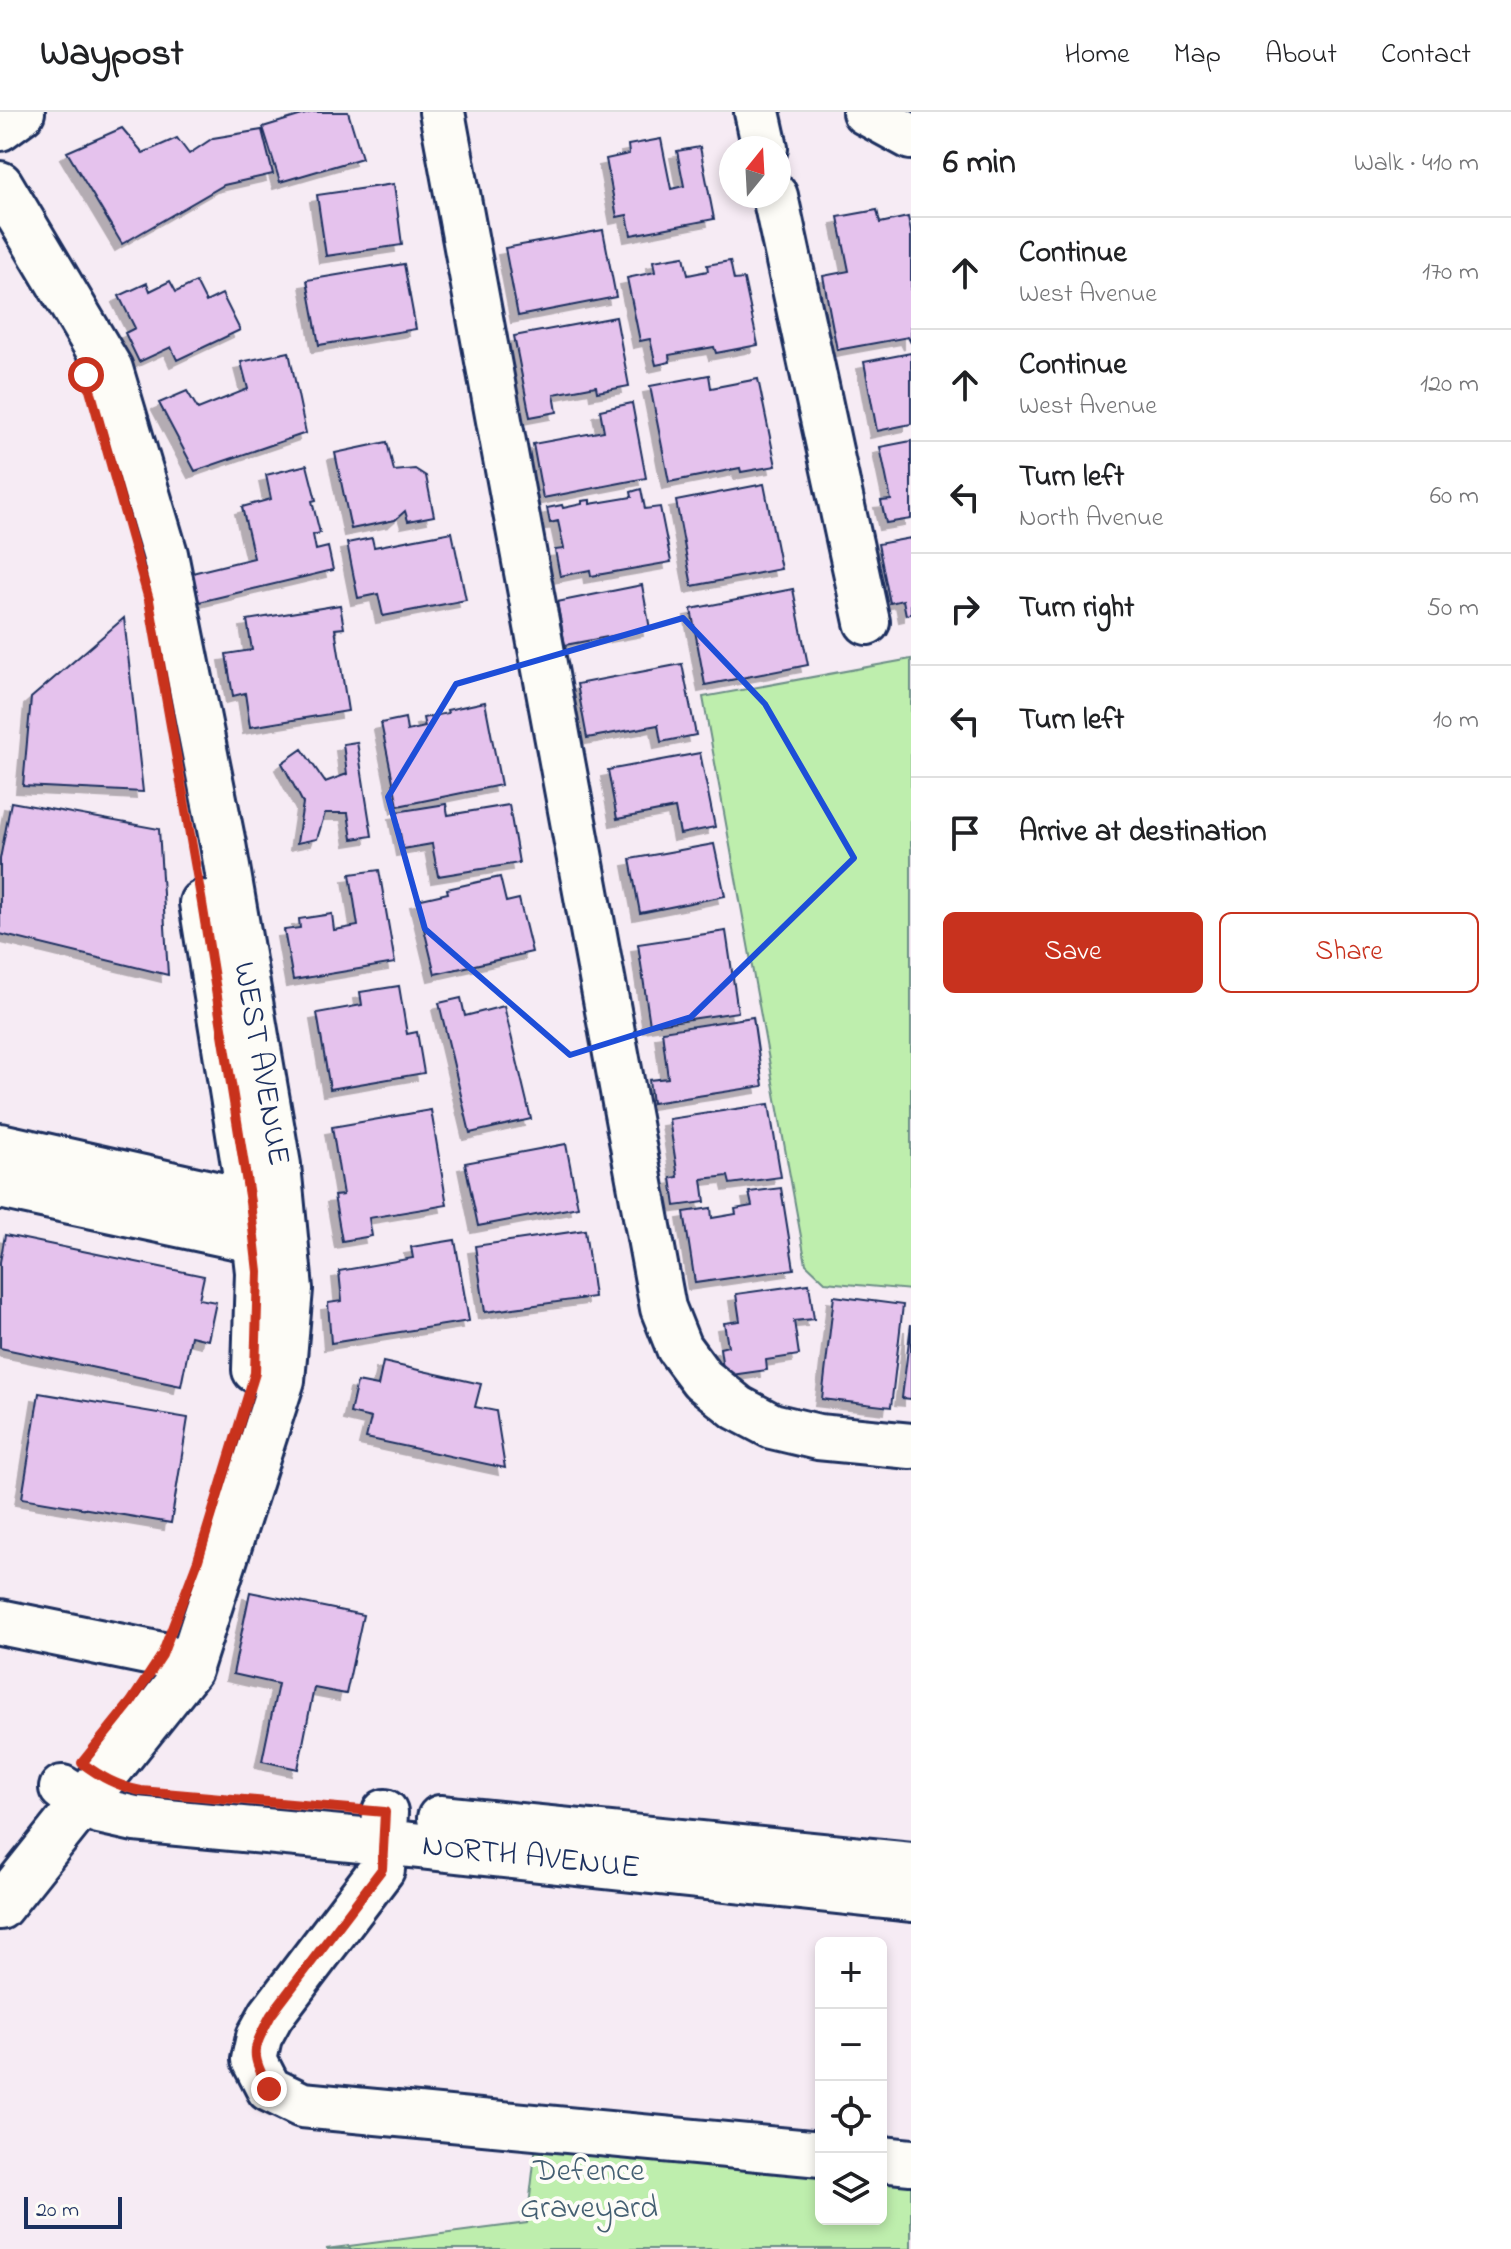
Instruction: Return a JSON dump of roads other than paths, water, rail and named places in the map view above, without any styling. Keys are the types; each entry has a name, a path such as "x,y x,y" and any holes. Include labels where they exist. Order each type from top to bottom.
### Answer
{"street":[{"path":"0,128 22,112"},
{"path":"442,112 663,1308 679,1348 702,1379 738,1408 772,1426 818,1437 911,1446"},
{"path":"757,112 762,136"},
{"path":"865,112 911,137"},
{"name":"WEST AVENUE","path":"0,184 110,369 165,554 223,844 268,1222 258,1272 255,1373 198,1560 162,1655 83,1783 0,1907"},
{"path":"778,208 867,622"},
{"name":"WEST AVENUE","path":"0,234 86,375 149,600 202,903 268,1222 290,1289 282,1380 189,1670 0,1866"},
{"path":"0,1146 268,1222"},
{"path":"0,1186 268,1222"},
{"path":"0,1622 162,1655"},
{"name":"NORTH AVENUE","path":"83,1783 911,1899"},
{"path":"384,1827 382,1869 271,2015 259,2037 254,2060 269,2089 302,2105 815,2153"},
{"name":"NORTH AVENUE","path":"384,1827 911,1865"},
{"path":"887,2160 911,2162"}],"park label":[{"name":"Defence Graveyard","path":"589,2190"}]}
